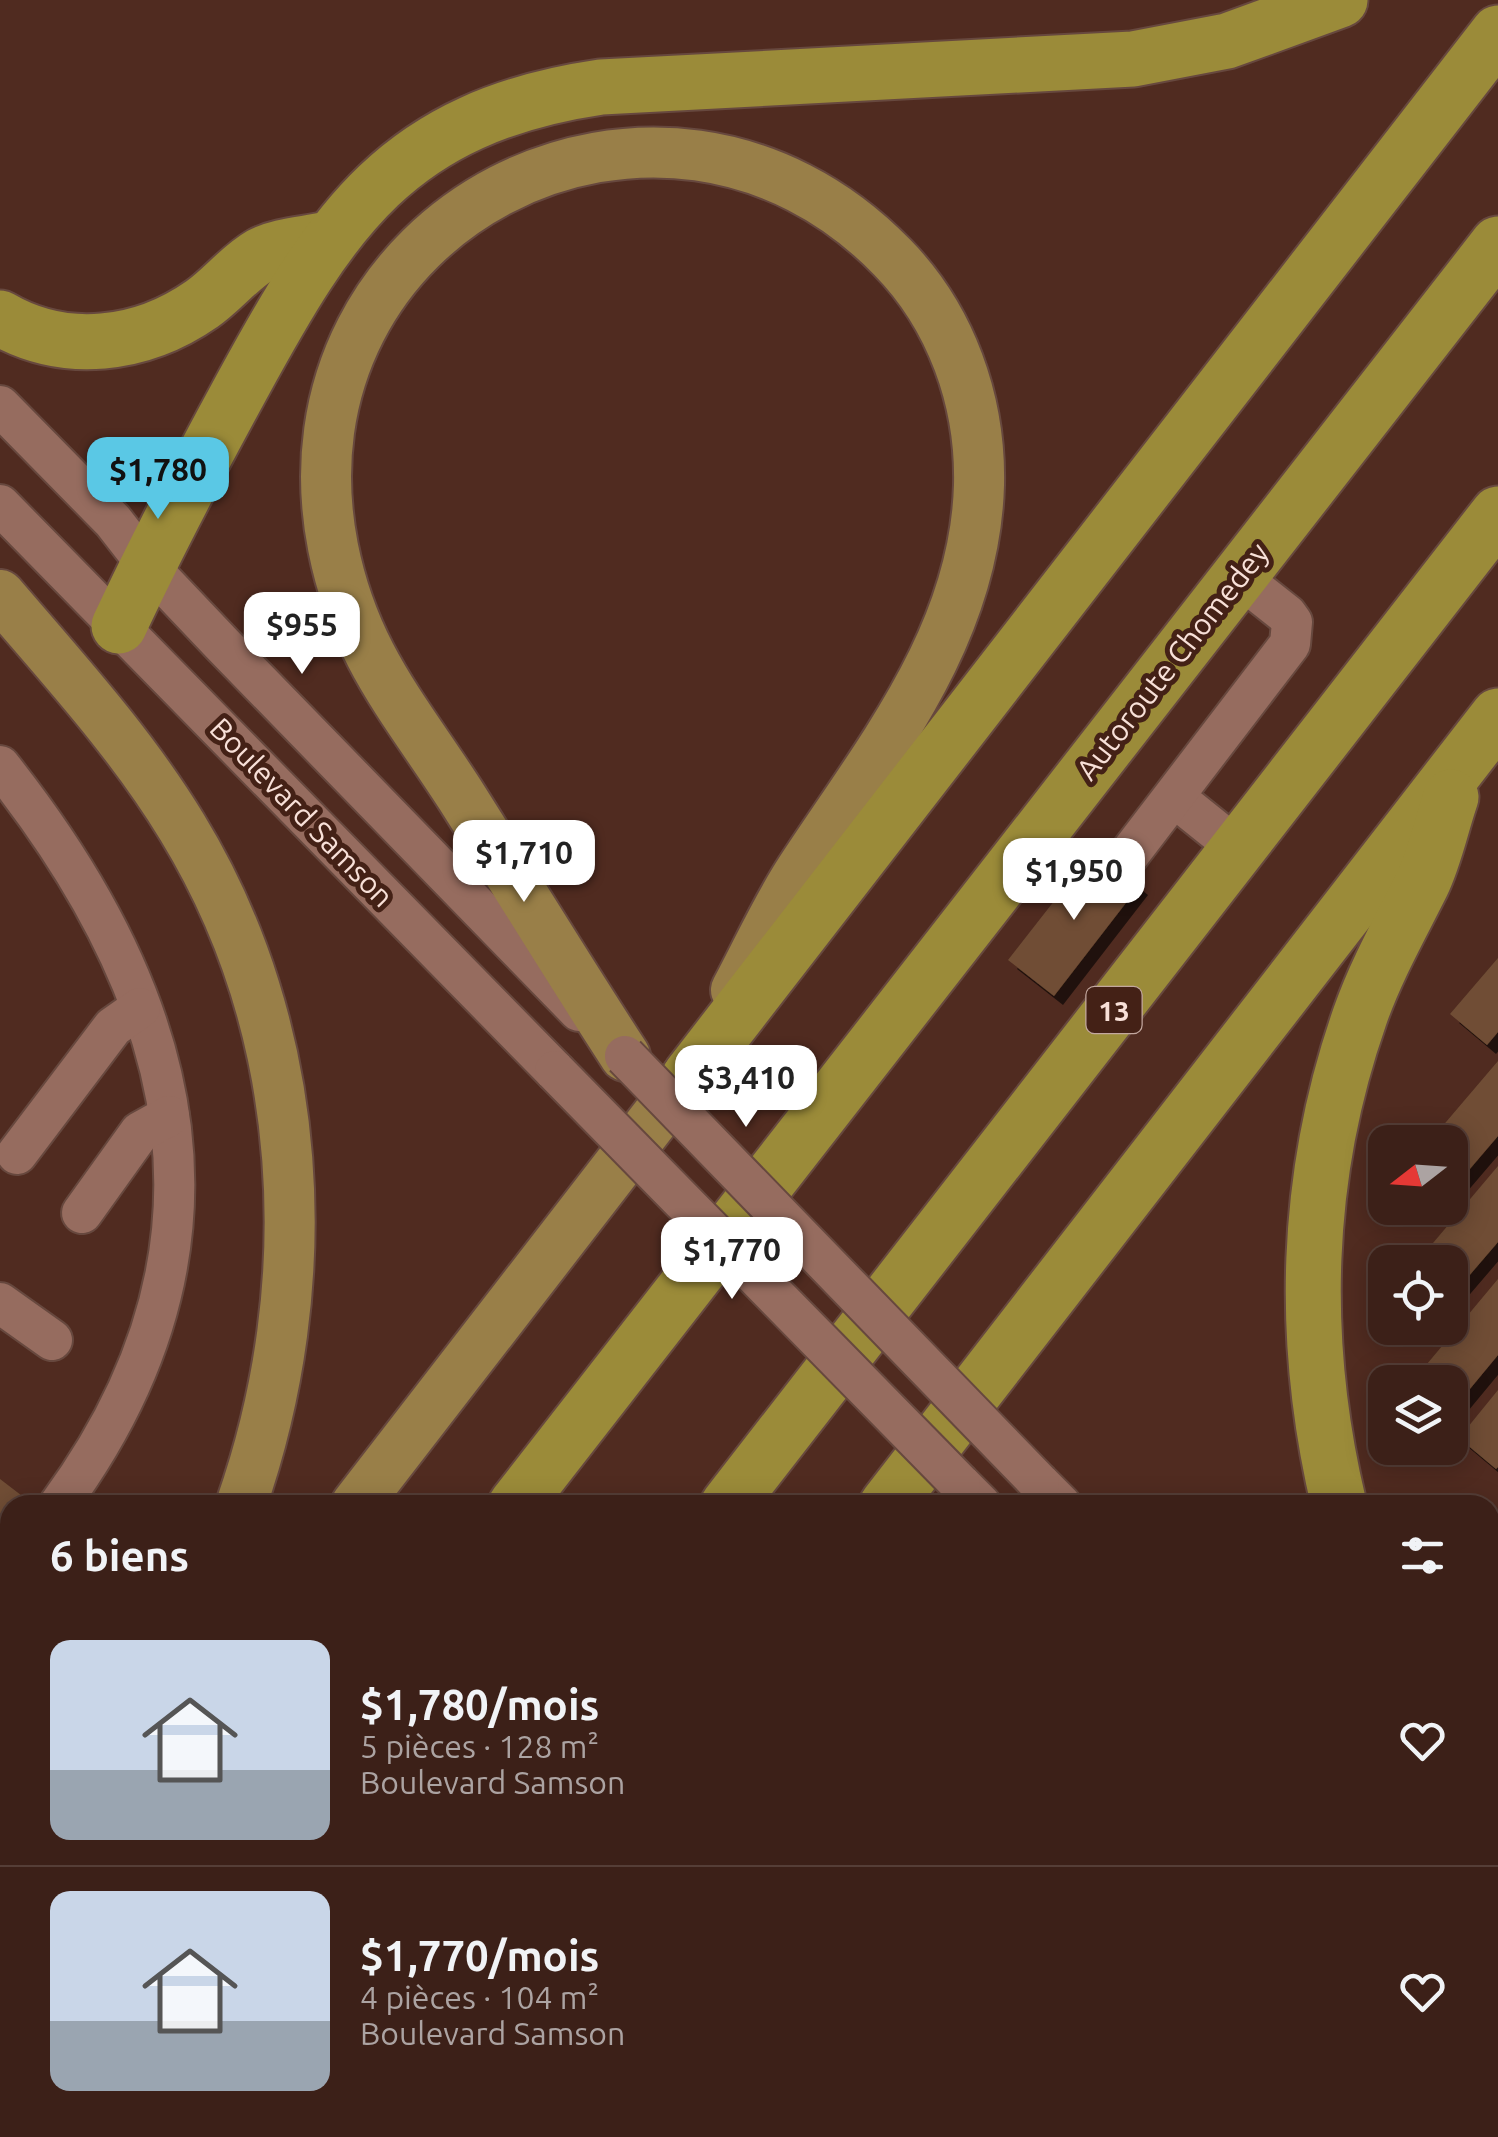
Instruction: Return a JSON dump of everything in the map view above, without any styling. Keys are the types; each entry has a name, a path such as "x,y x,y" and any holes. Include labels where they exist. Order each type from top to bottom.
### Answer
{"highway":[{"path":"120,626 250,371 328,239 374,187 430,144 484,116 543,97 651,82 1133,59 1242,37 1340,0"},
{"path":"690,1076 1498,33"},
{"path":"0,318 60,340 98,342 140,334 201,304 262,255 328,239"},
{"name":"Autoroute Chomedey","path":"524,1495 1498,244"},
{"name":"13","path":"736,1495 1498,514"},
{"path":"895,1495 1498,716"},
{"path":"1336,1495 1317,1388 1312,1294 1316,1208 1328,1134 1360,1017 1424,880 1462,761"}],"main road":[{"path":"364,1495 690,1076 798,875 888,744 936,656 962,588 979,487 975,425 959,363 934,312 900,265 838,210 789,182 742,164 685,152 634,152 578,160 497,191 448,224 403,268 362,326 340,380 328,436 326,493 333,549 370,659 605,1032"},
{"path":"0,595 115,733 184,831 234,933 268,1037 286,1139 289,1288 276,1386 244,1495"}],"street":[{"name":"Boulevard Samson","path":"0,406 113,521 148,566 1050,1494"},
{"name":"Boulevard Samson","path":"0,505 971,1495"},
{"path":"1118,869 1290,644 1292,622 1238,576"},
{"path":"0,766 84,886 127,970 169,1116 176,1202 173,1244 158,1311 121,1412 66,1495"},
{"path":"1174,797 1240,850"},
{"path":"17,1154 114,1028 140,1008"},
{"path":"82,1212 140,1132 169,1116"},
{"path":"0,1304 52,1340"}],"building":[{"path":"1094,850 1139,886 1054,996 1008,960"},
{"path":"1498,958 1498,1032 1487,1045 1450,1014"},
{"path":"1498,1061 1498,1136 1468,1171 1468,1125 1443,1125"},
{"path":"1498,1166 1498,1242 1468,1277 1468,1245 1431,1245 1448,1225 1468,1225 1468,1202"},
{"path":"1498,1279 1498,1355 1468,1391 1468,1365 1426,1365 1443,1345 1468,1345 1468,1315"},
{"path":"1498,1390 1496,1469 1468,1446 1468,1427"},
{"path":"0,1479 21,1495 0,1495"}]}
